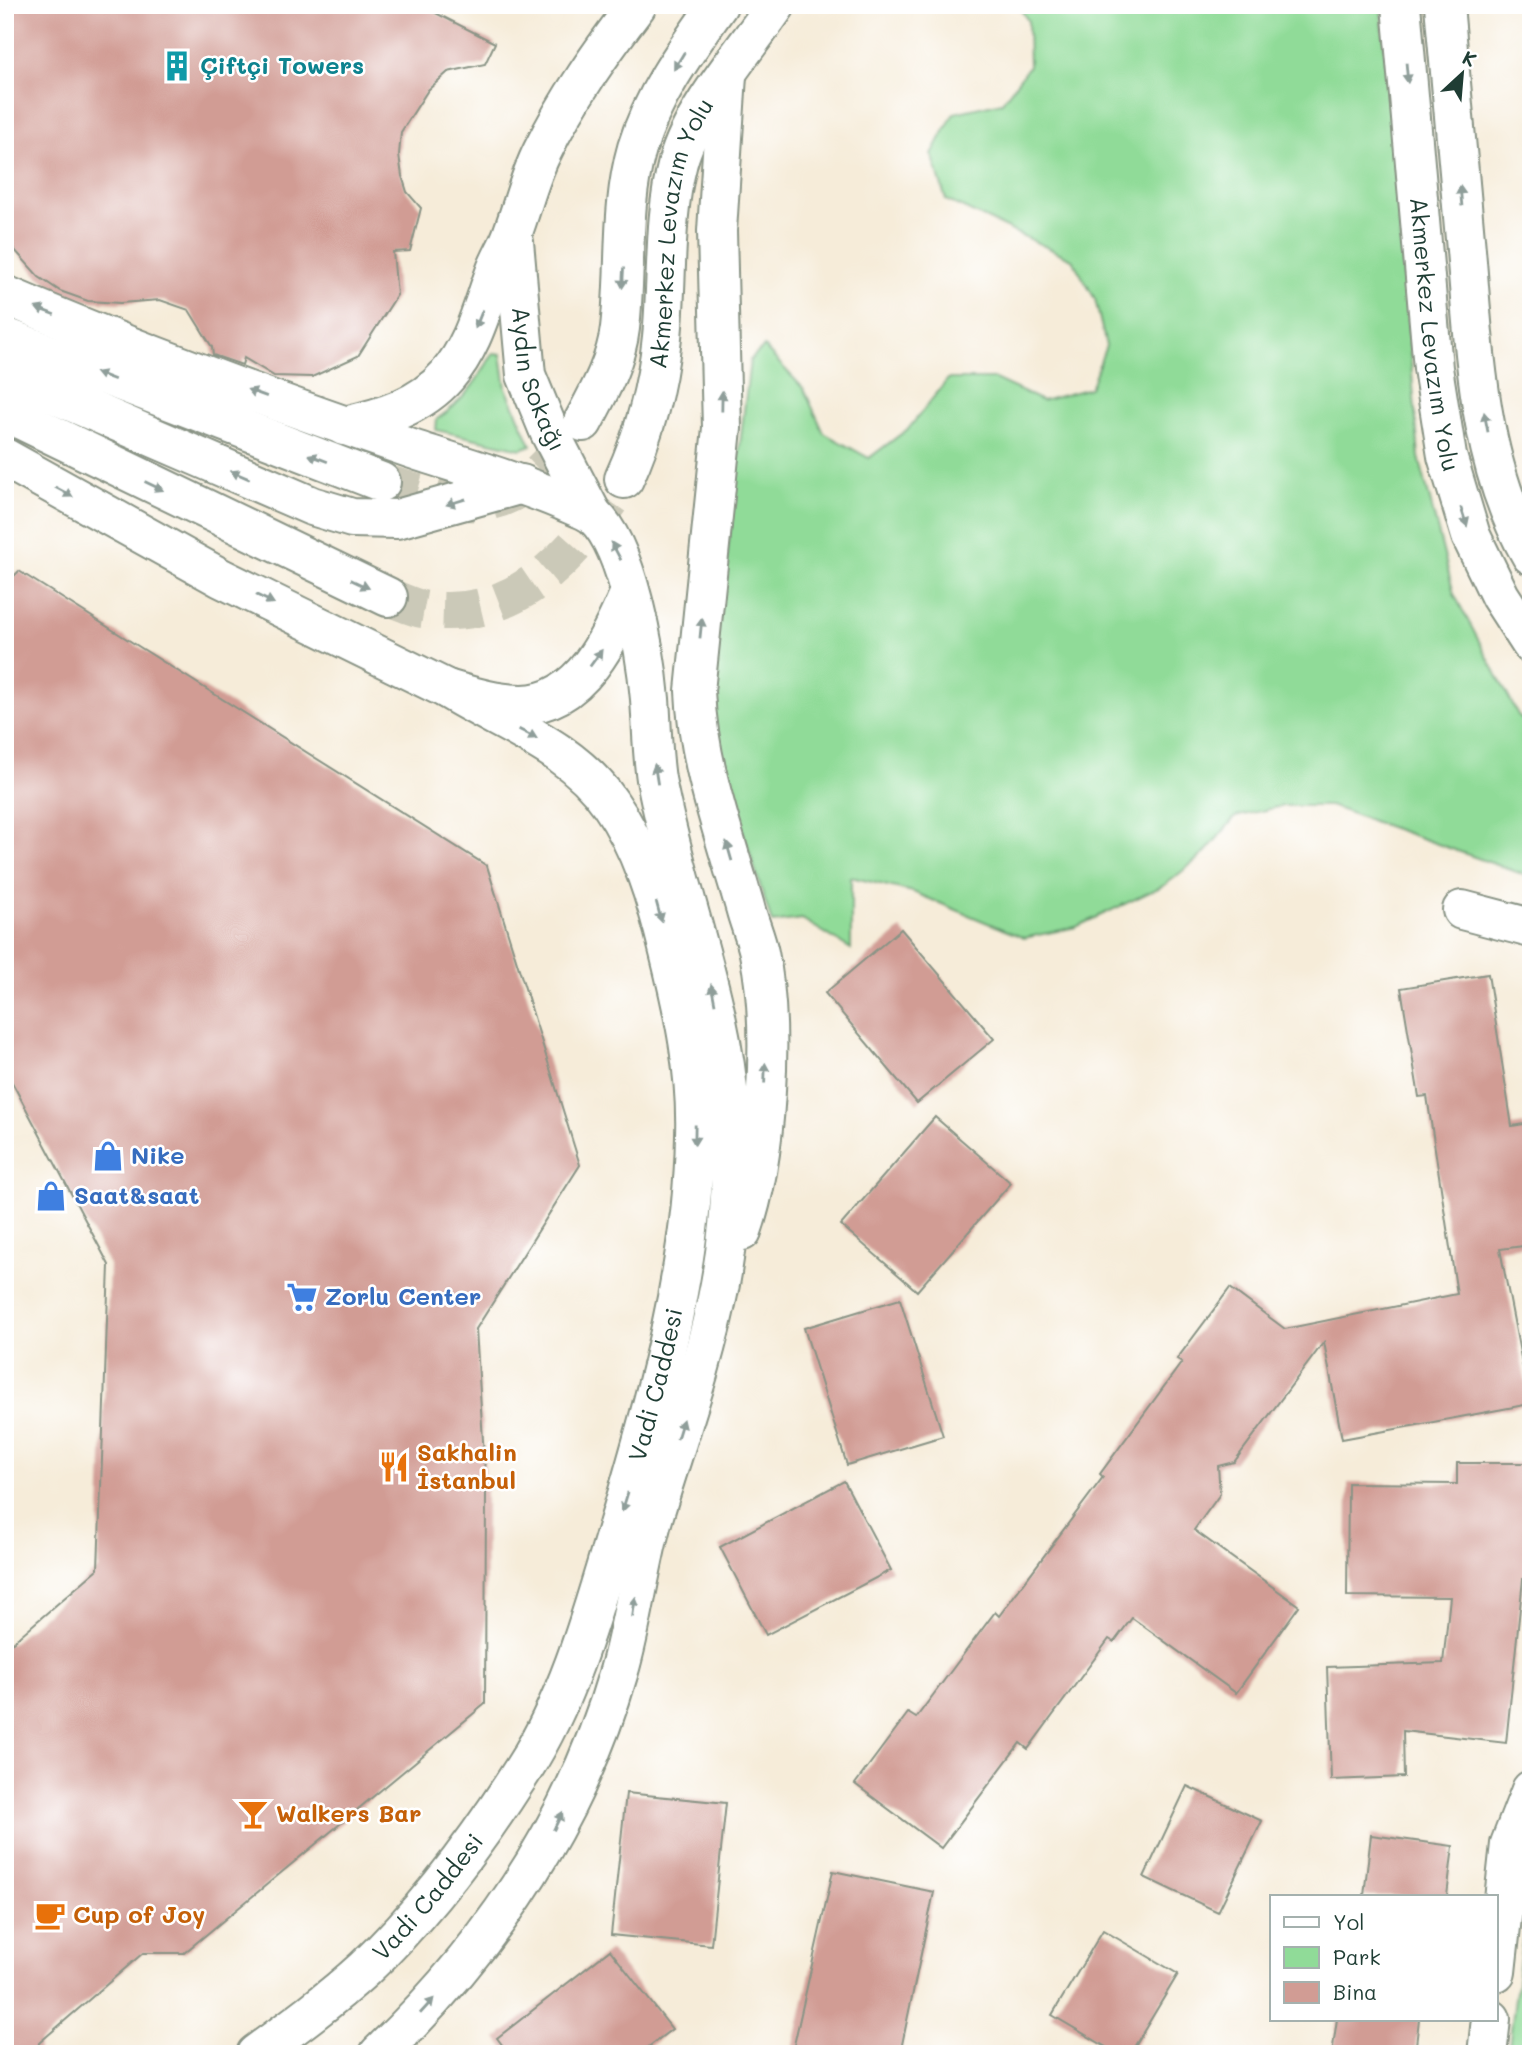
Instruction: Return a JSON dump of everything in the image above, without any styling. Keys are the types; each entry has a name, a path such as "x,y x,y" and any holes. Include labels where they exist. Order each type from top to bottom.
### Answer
{"main road":[{"name":"Aydın Sokağı","path":"344,426 384,417 423,397 447,376 473,335 513,233 526,188 543,150 592,69 637,5"},
{"name":"Akmerkez Levazım Yolu","path":"583,422 605,380 620,330 627,197 637,148 657,99 685,51 718,5"},
{"name":"Akmerkez Levazım Yolu","path":"624,479 648,418 656,380 672,191 679,159 692,128 776,5"},
{"name":"Akmerkez Levazım Yolu","path":"1401,5 1433,368 1447,456 1471,536 1500,596 1531,644"},
{"name":"Akmerkez Levazım Yolu","path":"1444,5 1476,373 1495,467 1513,524 1531,555"},
{"path":"720,1281 754,1197 760,1158 766,1049 759,953 713,798 696,711 695,691 722,428 717,232 727,75"},
{"name":"Aydın Sokağı","path":"513,233 526,375 549,431 592,514 622,562 649,692 655,772 668,835 711,983 723,1047 730,1115 730,1186 720,1281"},
{"path":"5,295 344,426 522,484 592,514"},
{"path":"5,337 381,482"},
{"path":"5,373 312,506 352,518 397,519 522,484"},
{"path":"5,412 388,597"},
{"path":"5,458 221,578 447,689 486,700 525,704 552,696 573,683 594,663 630,592"},
{"name":"Vadi Caddesi","path":"257,2054 363,1969 415,1916 479,1834 527,1765 562,1695 586,1628 634,1472 671,1325 683,1261 692,1193 696,1132 688,1034 657,904 638,856 609,802 580,770 543,742 447,689"},
{"path":"1462,910 1531,928"},
{"name":"Vadi Caddesi","path":"379,2054 424,2010 488,1935 542,1854 589,1756 619,1672 633,1615 639,1565 701,1362 720,1281"},
{"path":"1498,1954 1510,1844 1531,1790"},
{"path":"1487,2054 1490,2021"}],"green space":[{"path":"1018,5 1381,5 1419,457 1454,594 1518,715 1531,728 1531,877 1330,806 1282,806 1235,817 1204,854 1165,885 1076,927 1024,938 913,892 851,877 851,949 802,919 772,923 726,778 709,709 750,360 764,347 804,389 824,433 869,458 909,428 948,379 995,379 1042,401 1090,388 1106,346 1095,299 1072,259 946,200 932,154 954,113 1002,102 1029,66 1028,21"},
{"path":"493,353 501,354 506,388 531,445 521,449 436,430 437,419 469,390"},
{"path":"1531,1902 1531,2054 1508,2054 1522,1944"}],"building":[{"path":"5,5 420,5 495,43 485,64 448,72 428,90 401,132 399,155 402,176 407,192 421,208 410,251 393,252 397,295 358,356 312,377 274,376 244,358 242,365 213,355 212,347 189,310 160,300 120,303 88,301 60,291 39,277 5,239"},
{"name":"Zorlu Center","path":"19,571 487,866 580,1165 476,1329 486,1489 485,1704 184,1953 143,1953 39,2043 37,2054 5,2054 5,1645 13,1642 98,1569 109,1265 5,1069 5,585"},
{"path":"901,929 994,1039 917,1103 825,993"},
{"path":"1488,974 1512,1126 1524,1124 1531,1167 1531,1245 1500,1249 1530,1404 1342,1439 1324,1342 1234,1462 1218,1466 1220,1494 1194,1530 1299,1606 1236,1693 1132,1618 1114,1642 1109,1639 1028,1749 1020,1743 941,1848 855,1784 908,1713 916,1718 995,1612 999,1616 1103,1477 1100,1474 1182,1362 1177,1359 1230,1288 1285,1329 1457,1294 1427,1096 1419,1097 1401,988"},
{"path":"935,1117 1011,1183 917,1291 841,1225"},
{"path":"900,1299 943,1436 847,1465 804,1328"},
{"path":"1457,1463 1529,1463 1530,1579 1523,1579 1506,1743 1403,1731 1404,1777 1331,1780 1327,1667 1443,1663 1450,1597 1347,1596 1348,1483 1457,1484"},
{"path":"844,1481 891,1570 766,1635 720,1547"},
{"path":"1187,1786 1262,1821 1218,1912 1144,1877"},
{"path":"626,1793 726,1803 711,1945 611,1935"},
{"path":"1371,1835 1453,1846 1447,1895 1364,1895"},
{"path":"833,1871 934,1892 900,2054 792,2054"},
{"path":"1103,1930 1178,1974 1130,2054 1118,2054 1052,2015"},
{"path":"610,1950 672,2029 639,2054 509,2054 497,2038"},
{"path":"1337,2021 1419,2021 1415,2054 1332,2054"}],"tunnel":[{"path":"381,482 447,500 472,503 494,500 514,492 534,477 580,426"},
{"path":"388,597 429,610 462,610 492,604 519,592 544,575 567,554 624,479"}],"place":[{"name":"Çiftçi Towers","path":"177,66"},
{"name":"Nike","path":"108,1156"},
{"name":"Saat&saat","path":"51,1196"},
{"name":"Zorlu Center","path":"302,1297"},
{"name":"Sakhalin İstanbul","path":"394,1467"},
{"name":"Walkers Bar","path":"253,1814"},
{"name":"Cup of Joy","path":"50,1915"}]}
